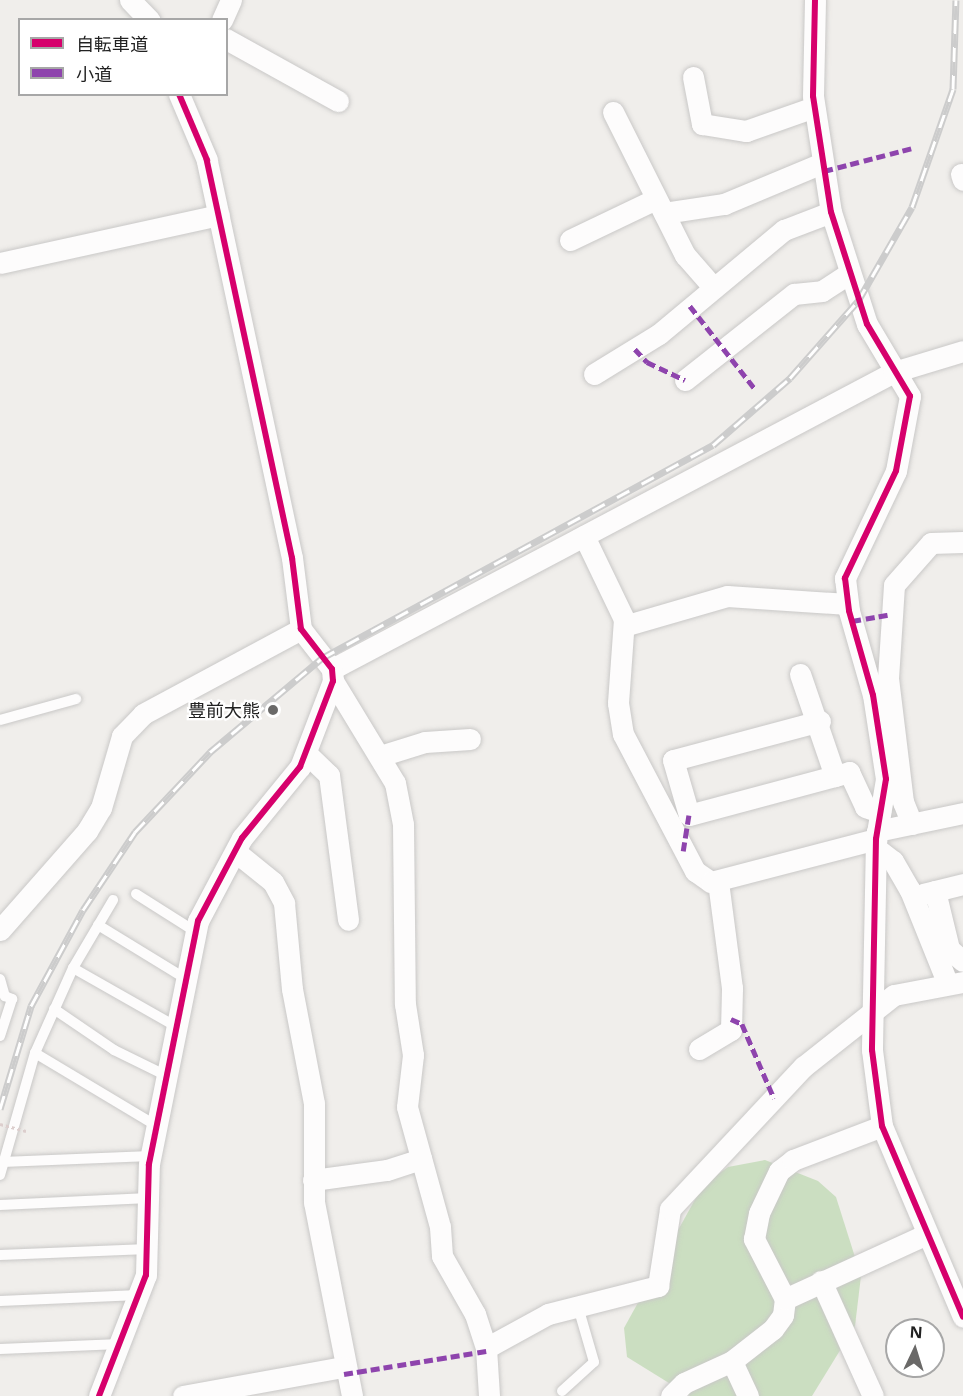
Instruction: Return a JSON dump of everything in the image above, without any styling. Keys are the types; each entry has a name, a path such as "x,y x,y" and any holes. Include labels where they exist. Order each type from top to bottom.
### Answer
{"street":[{"path":"130,0 147,18"},
{"path":"223,18 231,0"},
{"path":"815,0 814,107 831,213 848,274 894,372 910,396 896,471 849,563 848,604 873,694 886,778 877,833 872,1008 882,1126 925,1235 963,1317"},
{"path":"228,40 338,101"},
{"path":"693,77 702,124 746,130 814,107"},
{"path":"180,96 207,160 292,558 301,629 332,675 395,783 403,824 405,1004 413,1055 407,1107 422,1159 442,1256 475,1314 486,1348 489,1396"},
{"path":"191,120 194,96"},
{"path":"613,112 685,255 713,287"},
{"path":"570,240 660,206 724,204 822,163"},
{"path":"594,374 659,334 784,230 831,213"},
{"path":"0,263 219,215"},
{"path":"685,380 794,294 822,291 848,274"},
{"path":"99,1396 140,1295 148,1249 151,1156 196,932 237,853 306,753 332,675 584,536 894,372 963,351"},
{"path":"584,536 616,598 624,626 618,703 623,734 678,844 695,871 711,882 718,881 877,833 963,813"},
{"path":"912,824 903,802 888,678 894,585 931,543 963,542"},
{"path":"624,626 727,596 848,604"},
{"path":"0,930 87,831 101,808 122,736 143,714 301,629"},
{"path":"800,674 820,721 835,776"},
{"path":"486,1348 536,1318 658,1286 670,1209 803,1067 872,1008 894,995 955,982 913,897 877,833 849,772 689,815 673,760 820,721"},
{"path":"380,756 425,742 470,739"},
{"path":"306,753 329,775 348,920"},
{"path":"237,853 273,882 284,903 292,989 314,1103 313,1180 343,1368 352,1396"},
{"path":"699,1050 731,1030 732,988 718,881"},
{"path":"913,897 963,884"},
{"path":"934,891 949,949 963,961"},
{"path":"671,1396 684,1383 732,1361 773,1329 783,1315 785,1299 754,1239 759,1214 779,1172 793,1160 882,1126"},
{"path":"313,1180 387,1170 422,1159"},
{"path":"785,1299 925,1235"},
{"path":"821,1281 873,1396"},
{"path":"732,1361 748,1396"},
{"path":"183,1396 343,1368"}],"lane":[{"path":"0,720 76,699"},
{"path":"136,894 196,932"},
{"path":"0,1175 35,1053 73,968 113,900"},
{"path":"98,925 186,979"},
{"path":"73,968 177,1027"},
{"path":"0,979 2,997 12,999 0,1036"},
{"path":"54,1009 114,1050 167,1076"},
{"path":"35,1053 157,1126"},
{"path":"2,1162 151,1156"},
{"path":"0,1205 149,1198"},
{"path":"0,1255 148,1249"},
{"path":"0,1300 140,1295"},
{"path":"562,1391 594,1362 578,1307"},
{"path":"0,1349 120,1344"}],"path":[{"path":"0,1124 26,1131"}],"green space":[{"path":"765,1160 818,1181 836,1197 861,1276 855,1326 812,1396 690,1396 627,1357 624,1328 703,1185 728,1167"}],"railway":[{"path":"0,1109 31,1006 83,910 135,832 210,752 322,658 713,445 790,378 858,301 912,207 953,89 956,0"}],"marked path":[{"path":"824,171 912,148"},
{"path":"690,306 755,389"},
{"path":"635,349 647,362 685,380"},
{"path":"852,621 892,614"},
{"path":"683,851 689,815"},
{"path":"731,1019 742,1024 774,1098"},
{"path":"344,1374 486,1351"}],"cycle path":[{"path":"815,0 813,96 831,212 867,324 910,396 896,471 845,578 849,611 873,695 886,779 876,839 872,1050 882,1126 963,1317"},
{"path":"99,1396 146,1275 149,1164 198,921 242,838 300,767 333,681 332,669 301,629 292,558 207,160 180,96"}],"place":[{"name":"豊前大熊","path":"273,710"}]}
